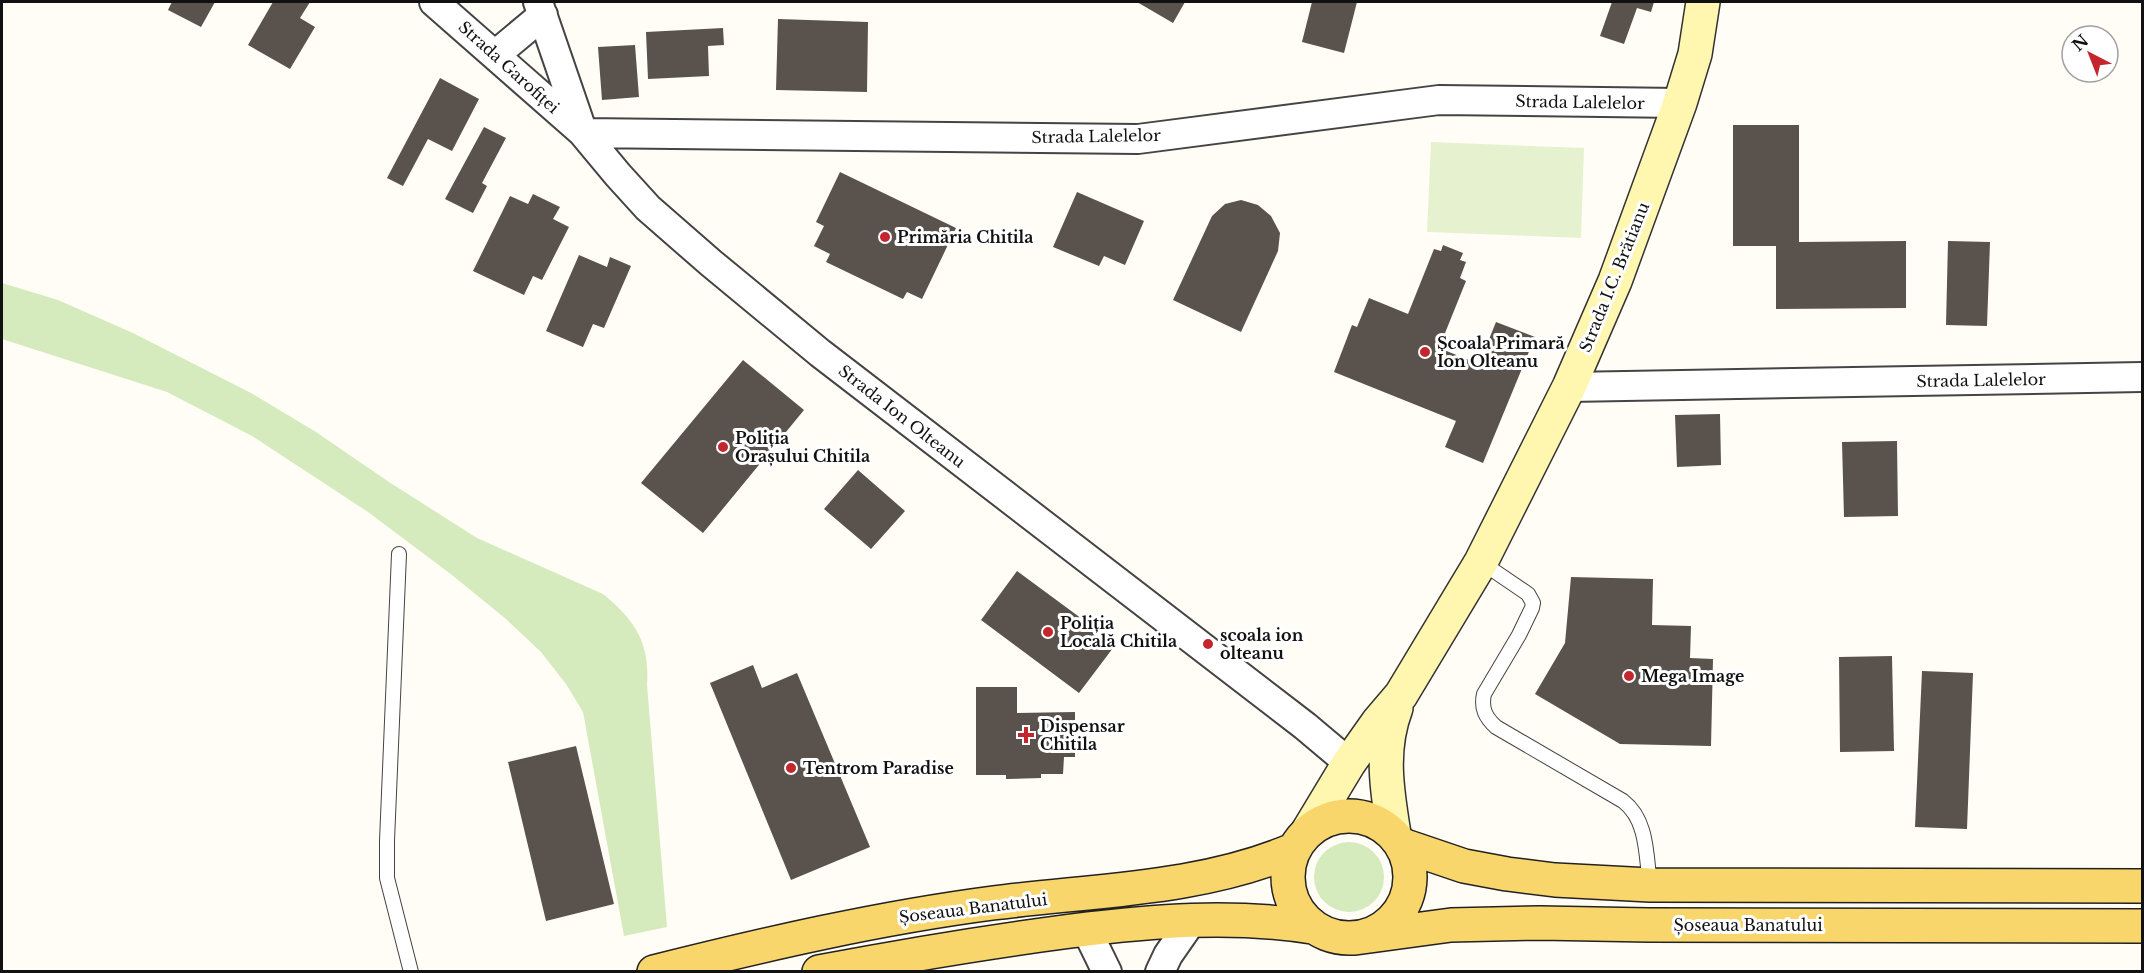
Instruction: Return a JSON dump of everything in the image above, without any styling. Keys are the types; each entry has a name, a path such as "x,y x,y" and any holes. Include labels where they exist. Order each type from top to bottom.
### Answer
{"main road":[{"name":"Strada I.C. Brătianu","path":"1300,841 1349,763 1378,722 1401,695 1481,562 1569,387 1615,281 1680,103 1695,54 1702,2"},
{"name":"Strada I.C. Brătianu","path":"1398,840 1387,792 1386,747 1392,719 1401,695"},
{"path":"1398,840 1409,864 1410,885 1404,904 1392,921 1375,933 1355,938 1340,938 1325,934 1312,927 1297,911 1289,892 1287,871 1300,841 1324,820 1342,815 1361,816 1379,823 1398,840 1464,866 1555,880 1650,885 2142,886"},
{"name":"Șoseaua Banatului","path":"654,972 765,944 904,916 1137,887 1231,872 1262,863 1300,841"},
{"path":"819,972 975,944 1131,923 1193,919 1277,921 1312,927"},
{"name":"Șoseaua Banatului","path":"1355,938 1451,925 1540,923 2142,926"}],"street":[{"name":"Strada Garofiței","path":"434,2 583,133"},
{"path":"495,55 541,8"},
{"name":"Strada Ion Olteanu","path":"541,8 583,133 648,208 811,345 1349,763"},
{"name":"Strada Lalelelor","path":"583,133 1138,139 1439,100 1680,103"},
{"name":"Strada Lalelelor","path":"1569,387 2142,377"},
{"path":"1160,972 1168,955 1193,919"},
{"path":"1086,929 1107,972"}],"lane":[{"path":"399,554 387,878 411,972"},
{"path":"1481,562 1528,594 1533,603 1519,635 1487,687 1483,700 1484,713 1496,727 1623,801 1634,811 1643,831 1650,885"}],"green space":[{"path":"1431,142 1584,148 1581,238 1427,232"},
{"path":"2,283 58,300 133,333 251,393 316,432 477,538 603,594 624,613 638,634 646,657 667,927 624,936 583,712 566,684 541,652 506,619 452,575 368,512 252,436 167,392 2,339"},
{"path":"1349,842 1368,848 1378,858 1384,877 1378,896 1368,906 1349,912 1330,906 1320,896 1314,877 1320,858 1330,848"}],"building":[{"path":"172,2 215,2 201,27 168,10"},
{"path":"273,2 310,2 300,18 315,27 290,69 248,45"},
{"path":"1137,2 1185,2 1173,23"},
{"path":"1312,2 1357,2 1344,53 1302,42"},
{"path":"1612,2 1654,2 1651,12 1637,8 1624,44 1600,36"},
{"path":"778,19 868,22 867,92 776,90"},
{"path":"723,28 724,45 708,46 709,76 648,79 646,32"},
{"path":"635,45 639,97 602,100 598,47"},
{"path":"440,78 479,99 452,151 428,139 403,186 387,178"},
{"path":"1733,125 1799,125 1799,242 1906,241 1906,308 1776,309 1776,246 1733,246"},
{"path":"484,127 506,138 482,183 487,186 473,213 445,199"},
{"name":"Primăria Chitila","path":"840,172 956,228 922,299 907,292 903,299 826,262 830,254 814,246 824,226 816,222"},
{"path":"1077,192 1144,221 1125,265 1104,256 1099,266 1053,247"},
{"path":"533,194 560,207 553,219 569,227 542,280 533,276 524,295 473,271 510,196 528,204"},
{"path":"1241,200 1258,205 1271,216 1280,233 1278,251 1241,332 1173,300 1212,216 1225,204"},
{"path":"1948,241 1990,242 1987,326 1946,325"},
{"path":"1443,245 1463,253 1460,260 1466,262 1460,278 1466,281 1439,348 1479,364 1496,322 1535,337 1483,463 1445,447 1456,421 1334,372 1352,325 1357,327 1369,298 1408,314 1434,249 1441,251"},
{"path":"579,255 607,267 610,257 631,266 604,328 593,324 583,347 546,331"},
{"name":"Poliția Orașului Chitila","path":"743,360 804,410 703,533 641,483"},
{"path":"1720,414 1721,465 1677,467 1675,415"},
{"path":"1897,441 1898,516 1844,517 1842,442"},
{"path":"858,470 905,511 871,549 824,509"},
{"name":"Poliția Locală Chitila","path":"1017,571 1116,644 1079,693 981,620"},
{"name":"Mega Image","path":"1571,577 1653,579 1652,625 1691,626 1690,658 1713,659 1711,746 1620,744 1535,694 1565,643"},
{"path":"1892,656 1894,751 1840,752 1839,657"},
{"name":"Tentrom Paradise","path":"753,665 762,688 797,673 870,847 791,880 710,683"},
{"path":"1922,671 1973,673 1967,829 1915,827"},
{"name":"Dispensar Chitila","path":"976,687 1017,687 1017,713 1075,712 1075,757 1064,757 1063,774 1041,774 1041,778 1006,779 1006,775 976,775"},
{"path":"576,746 614,904 546,921 508,762"}],"place":[{"name":"Primăria Chitila","path":"885,237"},
{"name":"Școala Primară Ion Olteanu","path":"1425,352"},
{"name":"Poliția Orașului Chitila","path":"723,447"},
{"name":"Poliția Locală Chitila","path":"1048,632"},
{"name":"scoala ion olteanu","path":"1208,644"},
{"name":"Mega Image","path":"1629,676"},
{"name":"Dispensar Chitila","path":"1026,735"},
{"name":"Tentrom Paradise","path":"791,768"}]}
